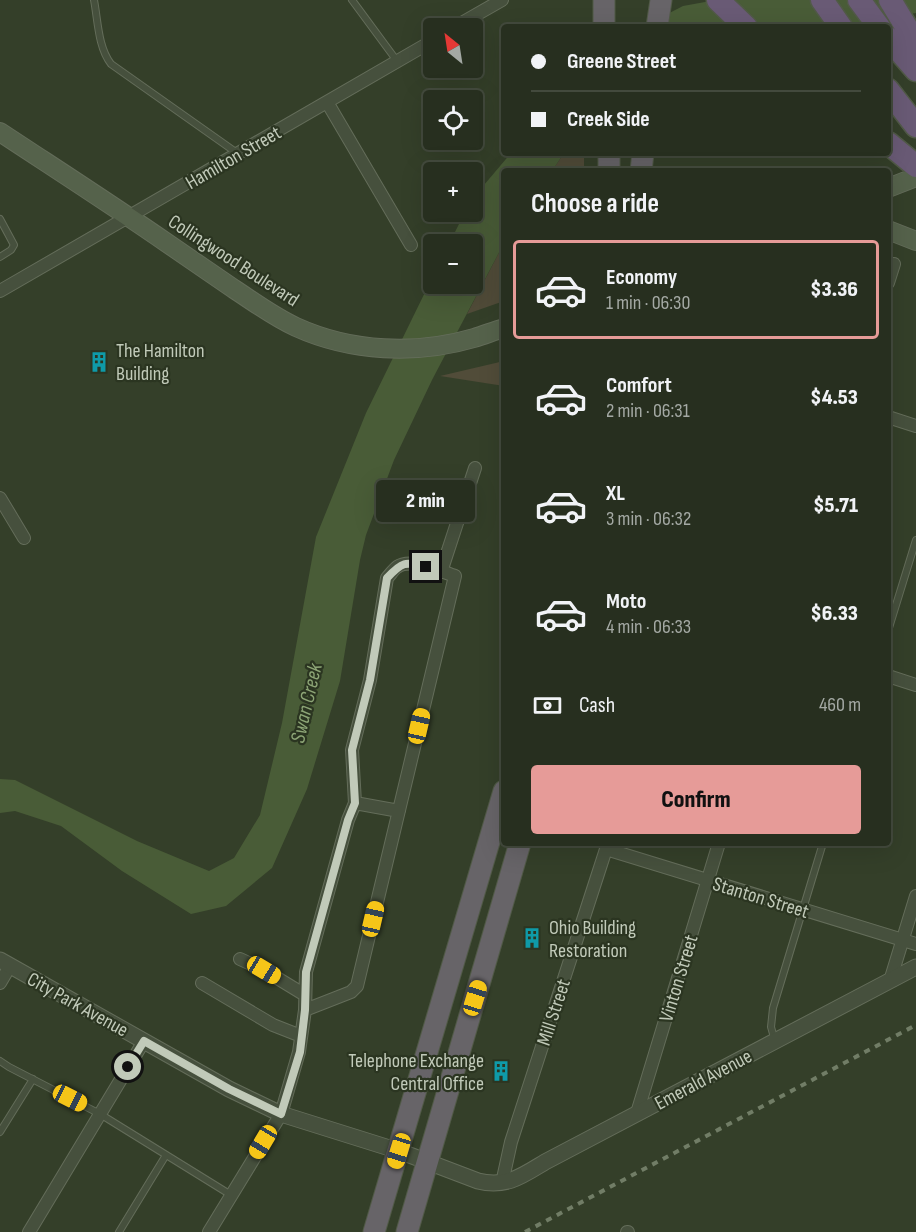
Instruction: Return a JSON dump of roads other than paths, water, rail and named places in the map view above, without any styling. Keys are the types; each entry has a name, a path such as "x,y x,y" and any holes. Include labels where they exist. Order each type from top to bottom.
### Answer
{"highway":[{"path":"657,24 661,0"},
{"path":"718,0 743,24"},
{"path":"822,0 839,24"},
{"path":"859,0 877,24"},
{"path":"890,0 916,43"},
{"path":"891,41 916,70"},
{"path":"891,94 916,126"},
{"path":"891,145 916,166"},
{"path":"374,1232 501,801"},
{"path":"407,1232 519,846"}],"main road":[{"name":"Collingwood Boulevard","path":"0,132 258,305 296,327 339,341 376,348 419,348 453,343 501,329"},
{"path":"891,187 916,177"},
{"path":"891,231 916,241"}],"street":[{"path":"470,18 502,0"},
{"name":"Hamilton Street","path":"0,291 423,46"},
{"path":"327,102 411,245"},
{"path":"891,274 894,264"},
{"path":"891,418 916,426"},
{"path":"441,572 475,468"},
{"path":"0,498 24,538"},
{"path":"209,1232 281,1114 300,1052 305,1010 306,972 348,820 355,803 352,750 370,680 387,578 398,566 410,563 455,576 357,986 351,992 305,1010"},
{"path":"891,677 916,685"},
{"path":"355,803 399,811"},
{"name":"Stanton Street","path":"607,846 708,881 916,944"},
{"name":"Mill Street","path":"495,1183 511,1142 607,846"},
{"name":"Vinton Street","path":"638,1113 718,846"},
{"path":"890,981 916,896"},
{"path":"240,959 264,970 305,995"},
{"path":"0,983 5,963"},
{"name":"City Park Avenue","path":"5,963 229,1089 281,1114 495,1183"},
{"name":"Emerald Avenue","path":"495,1183 519,1178 545,1162 916,968"},
{"path":"202,983 273,1025 301,1036"},
{"path":"29,1232 144,1041"}],"lane":[{"path":"94,0 103,48 111,64 238,154"},
{"path":"352,0 397,61"},
{"path":"0,219 14,244 11,250 0,257"},
{"path":"891,621 916,540"},
{"path":"775,1042 771,1029 773,1008 822,846"},
{"path":"0,1061 100,1114 231,1196"},
{"path":"0,1132 33,1079"},
{"path":"119,1232 166,1155"}],"water":[{"path":"716,0 916,0 916,13 854,24 648,24 683,6"},
{"path":"508,156 562,156 554,168 501,168 501,249 483,283 483,234 454,234 460,222 483,222 483,186"},
{"name":"Swan Creek","path":"424,294 477,294 432,380 394,460 366,535 340,681 307,789 272,868 226,906 191,914 122,871 61,826 15,811 0,813 0,779 15,780 137,841 209,871 234,858 260,815 282,723 316,537 366,413"}],"railway":[{"path":"525,1232 916,1025"}],"place":[{"name":"The Hamilton Building","path":"99,362"},
{"name":"Ohio Building Restoration","path":"532,938"},
{"name":"Telephone Exchange Central Office","path":"501,1071"}]}
